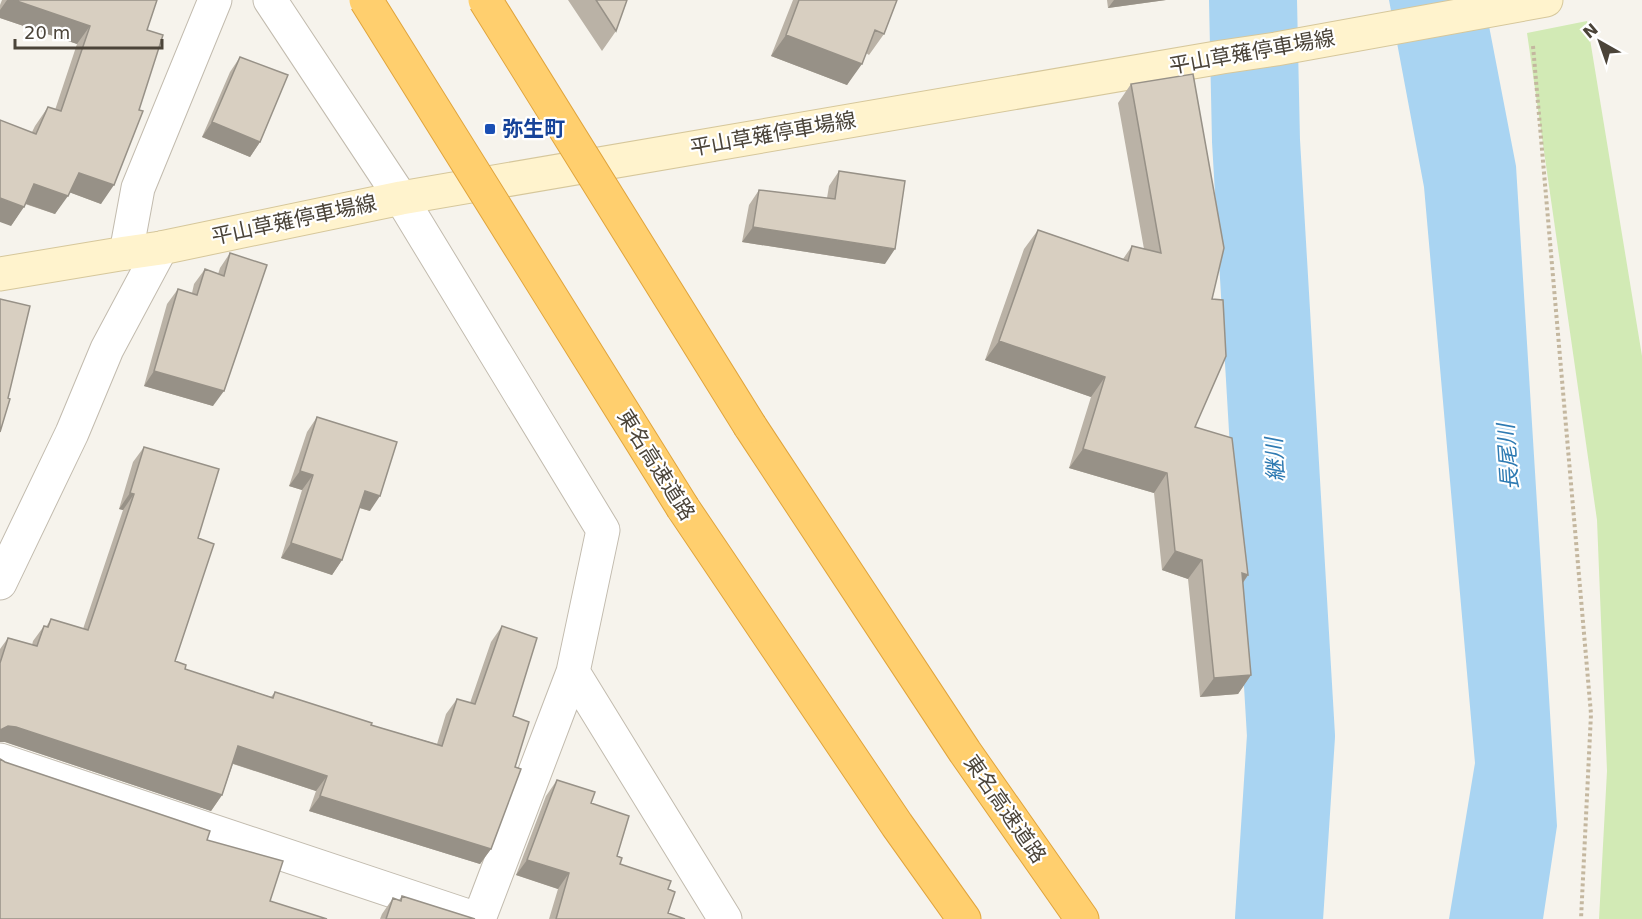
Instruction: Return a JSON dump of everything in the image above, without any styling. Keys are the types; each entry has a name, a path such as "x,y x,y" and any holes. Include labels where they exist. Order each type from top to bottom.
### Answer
{"highway":[{"name":"東名高速道路","path":"366,0 683,508 897,825 964,919"},
{"name":"東名高速道路","path":"485,0 750,426 965,752 1082,919"}],"main road":[{"name":"平山草薙停車場線","path":"0,274 161,248 401,198 1276,49 1527,3"}],"street":[{"path":"126,253 138,188 215,0"},
{"path":"0,760 478,919 573,672 603,530 401,198 270,0"},
{"path":"0,583 72,432 107,349 161,248"},
{"path":"573,672 725,919"}],"path":[{"path":"1527,3 1591,714 1581,919"}],"green space":[{"path":"1587,21 1642,356 1642,919 1599,919 1607,771 1597,520 1527,33"}],"water":[{"name":"長尾川","path":"1389,0 1484,0 1516,166 1557,826 1543,919 1449,919 1475,763 1424,187"}],"building":[{"path":"14,0 157,0 147,30 163,35 139,110 143,111 114,185 79,173 68,196 34,184 24,207 0,198 0,120 36,134 48,107 61,111 90,26"},
{"path":"596,0 627,0 616,31"},
{"path":"799,0 897,0 884,34 875,30 862,64 786,35"},
{"path":"240,57 288,75 260,142 212,122"},
{"path":"1193,74 1224,248 1212,299 1223,300 1226,356 1195,427 1232,438 1248,575 1242,573 1251,675 1214,678 1202,560 1175,551 1167,473 1083,449 1105,377 999,341 1038,230 1128,261 1132,246 1161,253 1131,84"},
{"path":"839,171 905,181 895,249 753,227 759,190 835,199"},
{"path":"230,253 267,265 224,391 154,371 178,289 197,295 205,269 224,276"},
{"path":"0,299 30,306 8,398 10,399 0,432"},
{"path":"317,417 397,442 380,496 365,491 342,560 291,543 313,475 300,471"},
{"path":"144,447 219,469 198,538 214,544 175,661 186,665 185,669 273,698 275,692 372,723 371,725 442,746 457,699 475,704 502,626 537,638 513,716 529,722 515,767 521,769 491,849 320,796 327,776 238,746 222,795 16,727 8,726 0,730 0,663 8,638 37,646 44,626 48,627 51,619 88,630 134,494 130,493"},
{"path":"0,759 210,831 207,840 283,861 270,901 327,919 0,919"},
{"path":"557,780 595,792 591,803 629,816 617,856 622,858 620,864 671,881 668,889 675,892 668,913 685,919 556,919 569,873 527,860"},
{"path":"402,896 475,919 386,919 393,898 401,901"}],"waterway":[{"name":"継川","path":"1253,0 1256,141 1291,736 1279,919"}],"place":[{"name":"弥生町","path":"490,129"}]}
